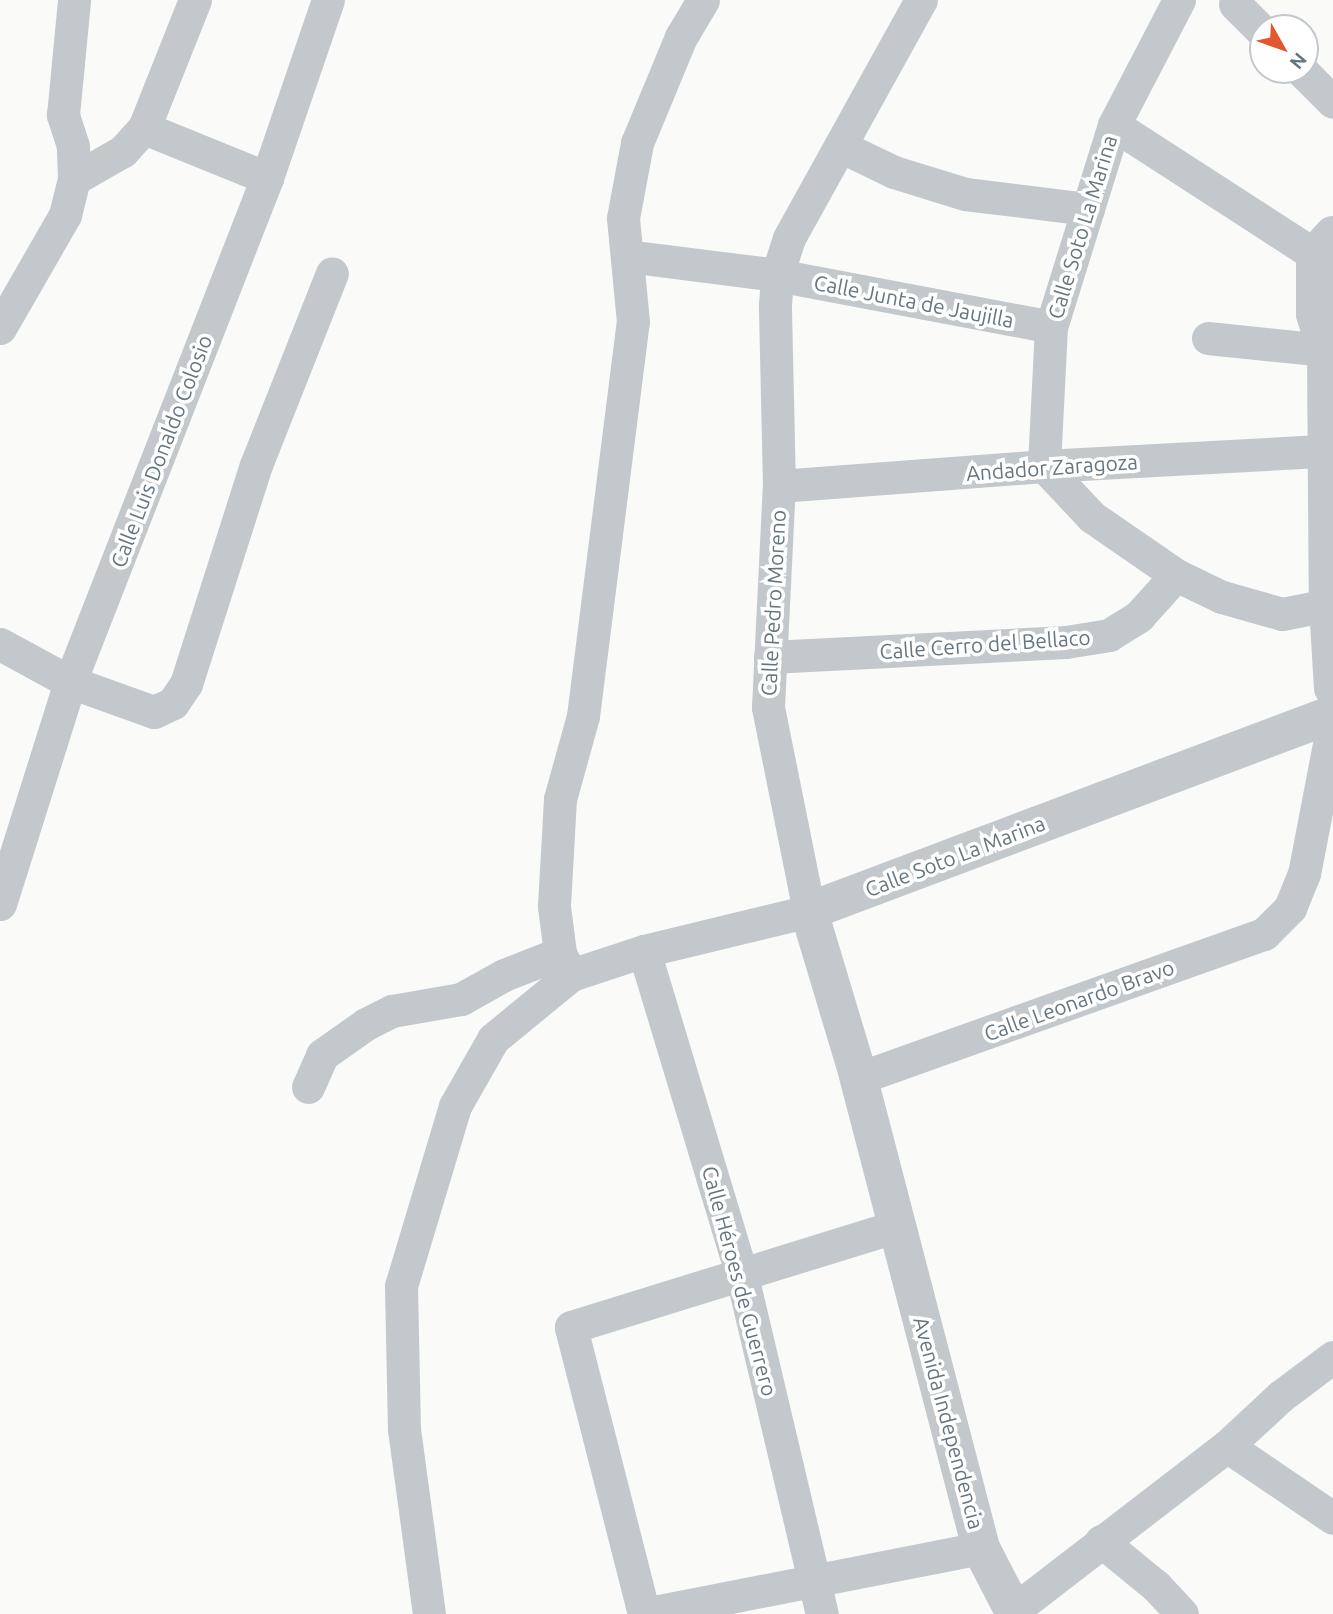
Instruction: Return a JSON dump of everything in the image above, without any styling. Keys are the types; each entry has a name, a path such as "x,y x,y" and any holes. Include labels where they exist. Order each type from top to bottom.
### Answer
{"street":[{"path":"0,328 65,215 74,179 73,146 63,115 74,0"},
{"path":"74,179 123,151 144,128 195,0"},
{"name":"Calle Luis Donaldo Colosio","path":"0,904 70,682 267,178 328,0"},
{"path":"429,1614 404,1430 401,1286 455,1106 493,1039 565,964 554,906 560,799 583,716 633,322 623,218 637,143 681,37 703,0"},
{"name":"Calle Pedro Moreno","path":"898,1226 859,1078 809,911 768,707 779,486 775,305 778,275 789,238 921,0"},
{"name":"Calle Soto La Marina","path":"1044,466 1051,327 1114,125 1179,0"},
{"path":"1235,4 1249,18"},
{"path":"1315,84 1333,102"},
{"path":"1114,125 1324,245 1315,314 1329,350 1325,451 1328,605 1333,688"},
{"path":"144,128 267,178"},
{"path":"840,146 894,172 965,194 1088,209"},
{"name":"Calle Junta de Jaujilla","path":"627,256 778,275 1051,327"},
{"path":"0,643 70,682 154,712 173,703 186,684 256,465 332,273"},
{"path":"1209,338 1329,350"},
{"name":"Andador Zaragoza","path":"779,486 1044,466 1325,451"},
{"path":"1044,466 1092,517 1176,575 1222,597 1282,614 1328,605"},
{"name":"Calle Cerro del Bellaco","path":"770,657 1066,642 1109,635 1139,616 1176,575"},
{"name":"Calle Soto La Marina","path":"308,1087 322,1055 366,1024 392,1011 461,999 504,975 644,951 809,911 1333,714"},
{"name":"Calle Leonardo Bravo","path":"859,1078 1264,933 1290,908 1304,874 1333,723"},
{"name":"Calle Héroes de Guerrero","path":"644,951 741,1272 822,1614"},
{"path":"898,1226 741,1272 571,1327 644,1614 981,1548"},
{"name":"Avenida Independencia","path":"898,1226 981,1548 1014,1612"},
{"path":"1014,1612 1101,1541 1227,1446 1281,1396 1333,1357"},
{"path":"1227,1446 1333,1518"},
{"path":"1101,1541 1156,1586 1182,1614"}]}
